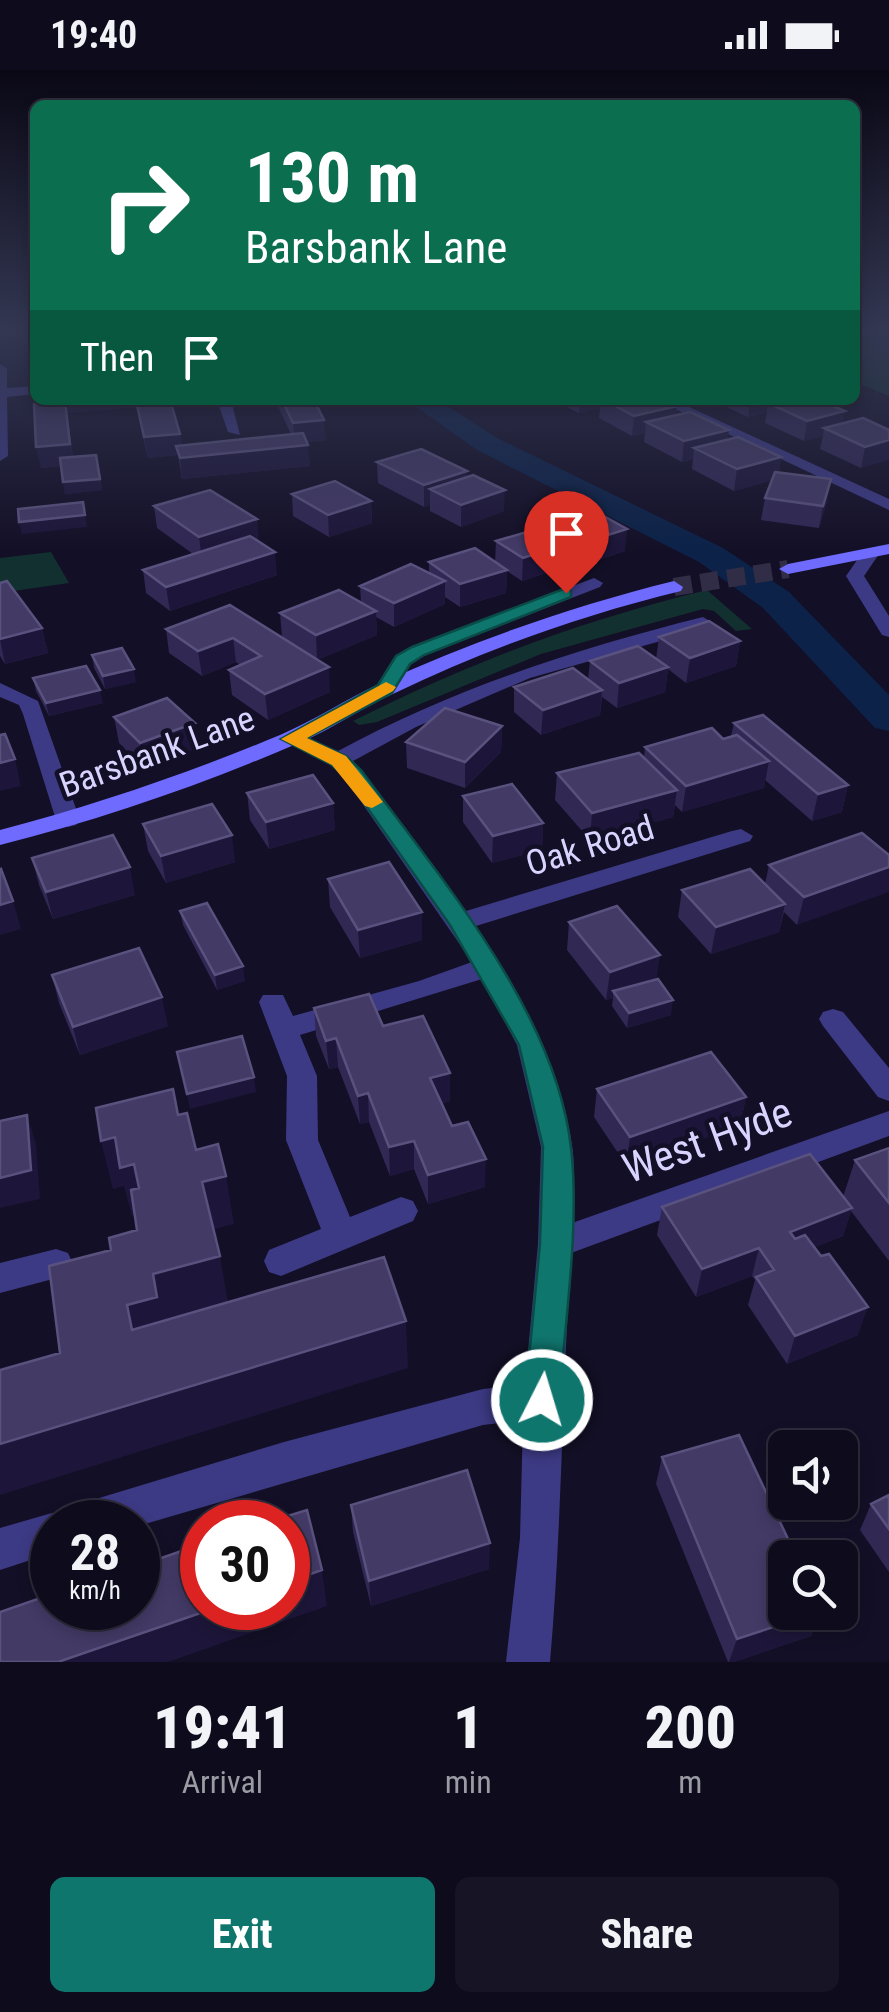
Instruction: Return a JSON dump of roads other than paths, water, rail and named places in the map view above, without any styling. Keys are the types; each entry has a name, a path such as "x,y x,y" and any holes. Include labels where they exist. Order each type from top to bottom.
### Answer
{"street":[{"path":"0,456 1,403"},
{"path":"226,405 235,432"},
{"path":"674,405 889,505"},
{"path":"788,568 880,552"},
{"path":"880,552 855,576 889,631"},
{"name":"Barsbank Lane","path":"385,689 402,660 418,651 594,583"},
{"name":"Barsbank Lane","path":"0,838 68,820 291,739 385,689 533,626 612,601 674,588"},
{"path":"339,760 408,722 523,674 703,623"},
{"path":"0,689 27,701 34,714 68,820"},
{"path":"291,739 339,760 354,774 460,922 532,1045 557,1147 556,1244 542,1400 540,1538 528,1662"},
{"name":"Oak Road","path":"460,922 742,836"},
{"path":"341,1236 302,1140 302,1076 279,1016 427,989 487,966"},
{"path":"833,1019 889,1089"},
{"name":"West Hyde","path":"556,1244 889,1123"},
{"path":"280,1262 401,1211"},
{"path":"0,1278 56,1264"},
{"path":"159,1500 482,1407 542,1400"},
{"path":"0,1549 30,1540"}],"waterway":[{"path":"428,405 487,444 711,555 776,600 889,719"}],"tunnel":[{"path":"674,587 788,569"}]}
